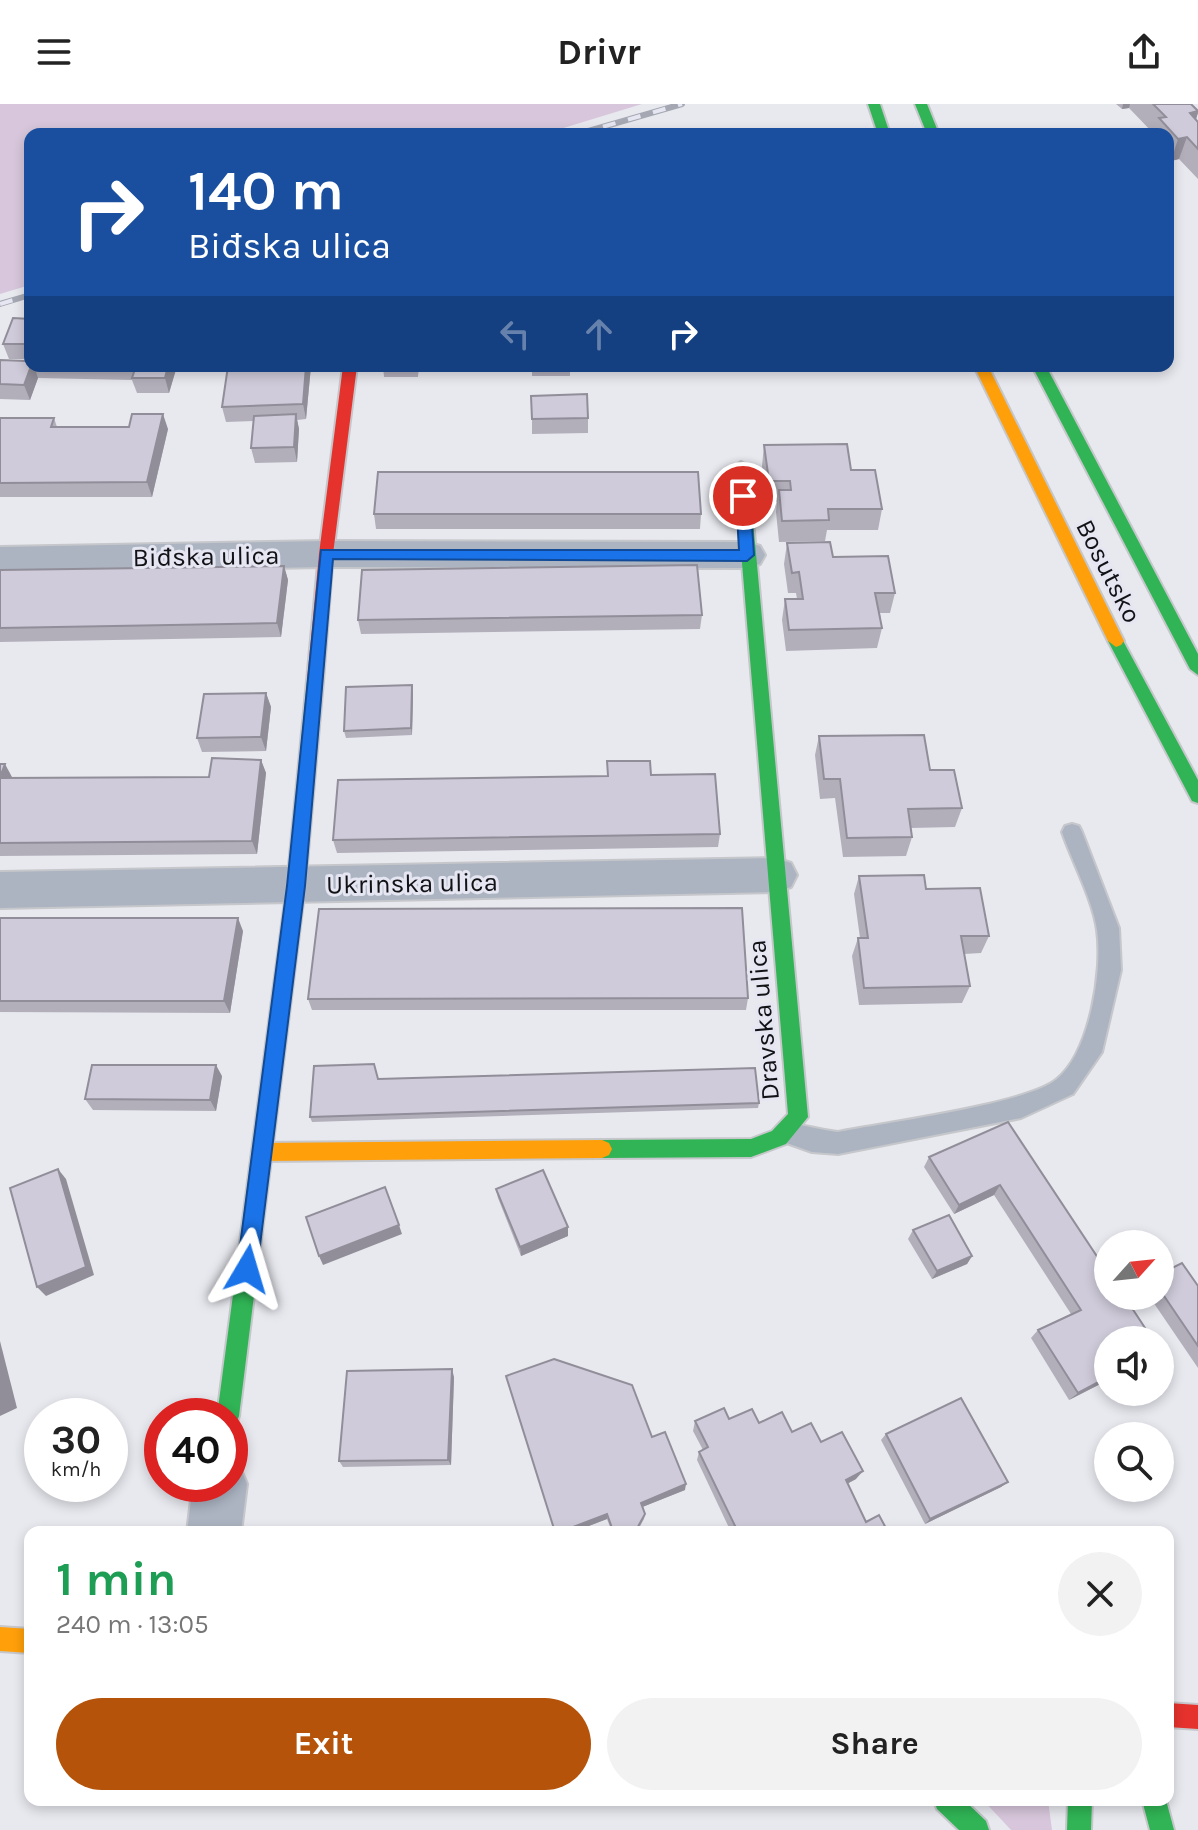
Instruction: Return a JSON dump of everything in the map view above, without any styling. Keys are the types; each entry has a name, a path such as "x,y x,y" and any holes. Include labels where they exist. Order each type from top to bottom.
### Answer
{"main road":[{"path":"874,104 882,128"},
{"path":"921,104 931,128"},
{"path":"230,1398 296,886 326,554 349,372"},
{"name":"Bosutsko","path":"984,372 1087,584 1198,796"},
{"name":"Bosutsko","path":"1042,372 1198,669"},
{"name":"Dravska ulica","path":"262,1152 751,1148 773,1142 789,1133 798,1117 741,467"},
{"path":"0,1639 24,1641"},
{"path":"1174,1715 1198,1717"},
{"path":"952,1806 977,1830"},
{"path":"1079,1830 1080,1806"},
{"path":"1156,1806 1162,1830"}],"street":[{"name":"Biđska ulica","path":"0,560 326,554 747,555"},
{"name":"Ukrinska ulica","path":"0,890 776,875"},
{"path":"215,1526 218,1502"}],"lane":[{"path":"789,1133 812,1141 838,1143 1021,1107 1065,1087 1091,1052 1110,970 1108,928 1072,832"}],"shaded area":[{"path":"0,104 642,104 564,128 24,128 24,287 0,294"},
{"path":"989,1806 1049,1806 1052,1830 1011,1830"}],"building":[{"path":"1153,104 1191,104 1198,111 1190,113 1198,122 1198,149 1187,137 1178,139 1174,128 1168,128 1159,118 1166,117"},
{"path":"13,318 24,319 24,344 3,344"},
{"path":"0,360 24,361 24,372 29,372 24,385 0,384"},
{"path":"134,372 166,372 165,378 132,378"},
{"path":"227,372 306,372 303,404 222,407"},
{"path":"587,394 588,418 532,419 531,396"},
{"path":"132,414 163,414 147,482 0,483 0,418 54,418 51,427 129,427"},
{"path":"296,414 294,447 251,448 254,416"},
{"path":"847,444 851,470 875,470 882,509 828,509 829,520 782,521 779,490 791,490 790,481 769,481 764,445"},
{"path":"378,472 698,472 701,514 374,514"},
{"path":"830,542 833,557 888,556 895,593 875,593 882,628 789,630 785,599 803,599 799,572 792,573 787,543"},
{"path":"697,565 702,615 358,620 362,570"},
{"path":"284,566 277,623 0,628 0,570"},
{"path":"412,685 411,728 344,731 346,687"},
{"path":"266,693 261,737 197,738 204,694"},
{"path":"924,735 930,770 954,770 962,808 908,809 912,837 847,838 840,779 824,779 819,736"},
{"path":"212,758 261,760 252,841 0,843 0,778 209,777"},
{"path":"607,761 650,761 651,775 715,774 720,834 333,840 338,780 608,776"},
{"path":"924,875 926,889 980,888 989,936 961,936 970,986 864,988 858,938 868,938 859,876"},
{"path":"742,908 748,998 308,999 319,909"},
{"path":"0,918 238,918 224,1001 0,1001"},
{"path":"374,1064 378,1079 755,1068 759,1103 310,1117 314,1066"},
{"path":"92,1065 216,1065 210,1100 85,1099"},
{"path":"1008,1122 1094,1252 1094,1310 1133,1310 1144,1326 1094,1326 1094,1384 1078,1393 1038,1330 1081,1310 1000,1185 959,1205 929,1157"},
{"path":"58,1169 86,1267 37,1287 10,1188"},
{"path":"543,1170 568,1227 520,1247 496,1189"},
{"path":"385,1187 399,1225 319,1256 306,1217"},
{"path":"949,1215 972,1256 937,1271 913,1230"},
{"path":"1182,1263 1198,1286 1198,1346 1174,1310 1174,1267"},
{"path":"554,1359 632,1385 652,1437 665,1432 686,1484 641,1503 645,1514 638,1526 611,1526 607,1514 576,1526 553,1526 506,1376"},
{"path":"452,1369 448,1460 339,1461 347,1371"},
{"path":"961,1398 1008,1482 930,1519 886,1434"},
{"path":"724,1408 729,1419 752,1409 759,1423 782,1412 792,1432 811,1423 821,1442 842,1432 863,1471 846,1480 866,1522 879,1515 885,1526 735,1526 699,1452 708,1447 695,1421"}],"railway":[{"path":"599,128 682,104"},
{"path":"0,304 24,297"}],"traffic: fast":[{"path":"874,104 882,128"},
{"path":"921,104 931,128"},
{"path":"1042,372 1198,669"},
{"path":"602,1149 751,1148 779,1138 798,1117 741,467"},
{"path":"1116,641 1198,796"},
{"path":"230,1398 296,886 315,681"},
{"path":"952,1806 977,1830"},
{"path":"1079,1830 1080,1806"},
{"path":"1156,1806 1162,1830"}],"traffic: slow":[{"path":"984,372 1116,641"},
{"path":"262,1152 602,1149"},
{"path":"0,1639 24,1641"}],"traffic: jam":[{"path":"315,681 326,554 349,372"},
{"path":"1174,1715 1198,1717"}],"route":[{"path":"247,1269 296,886 326,554 747,555 743,496"}]}
